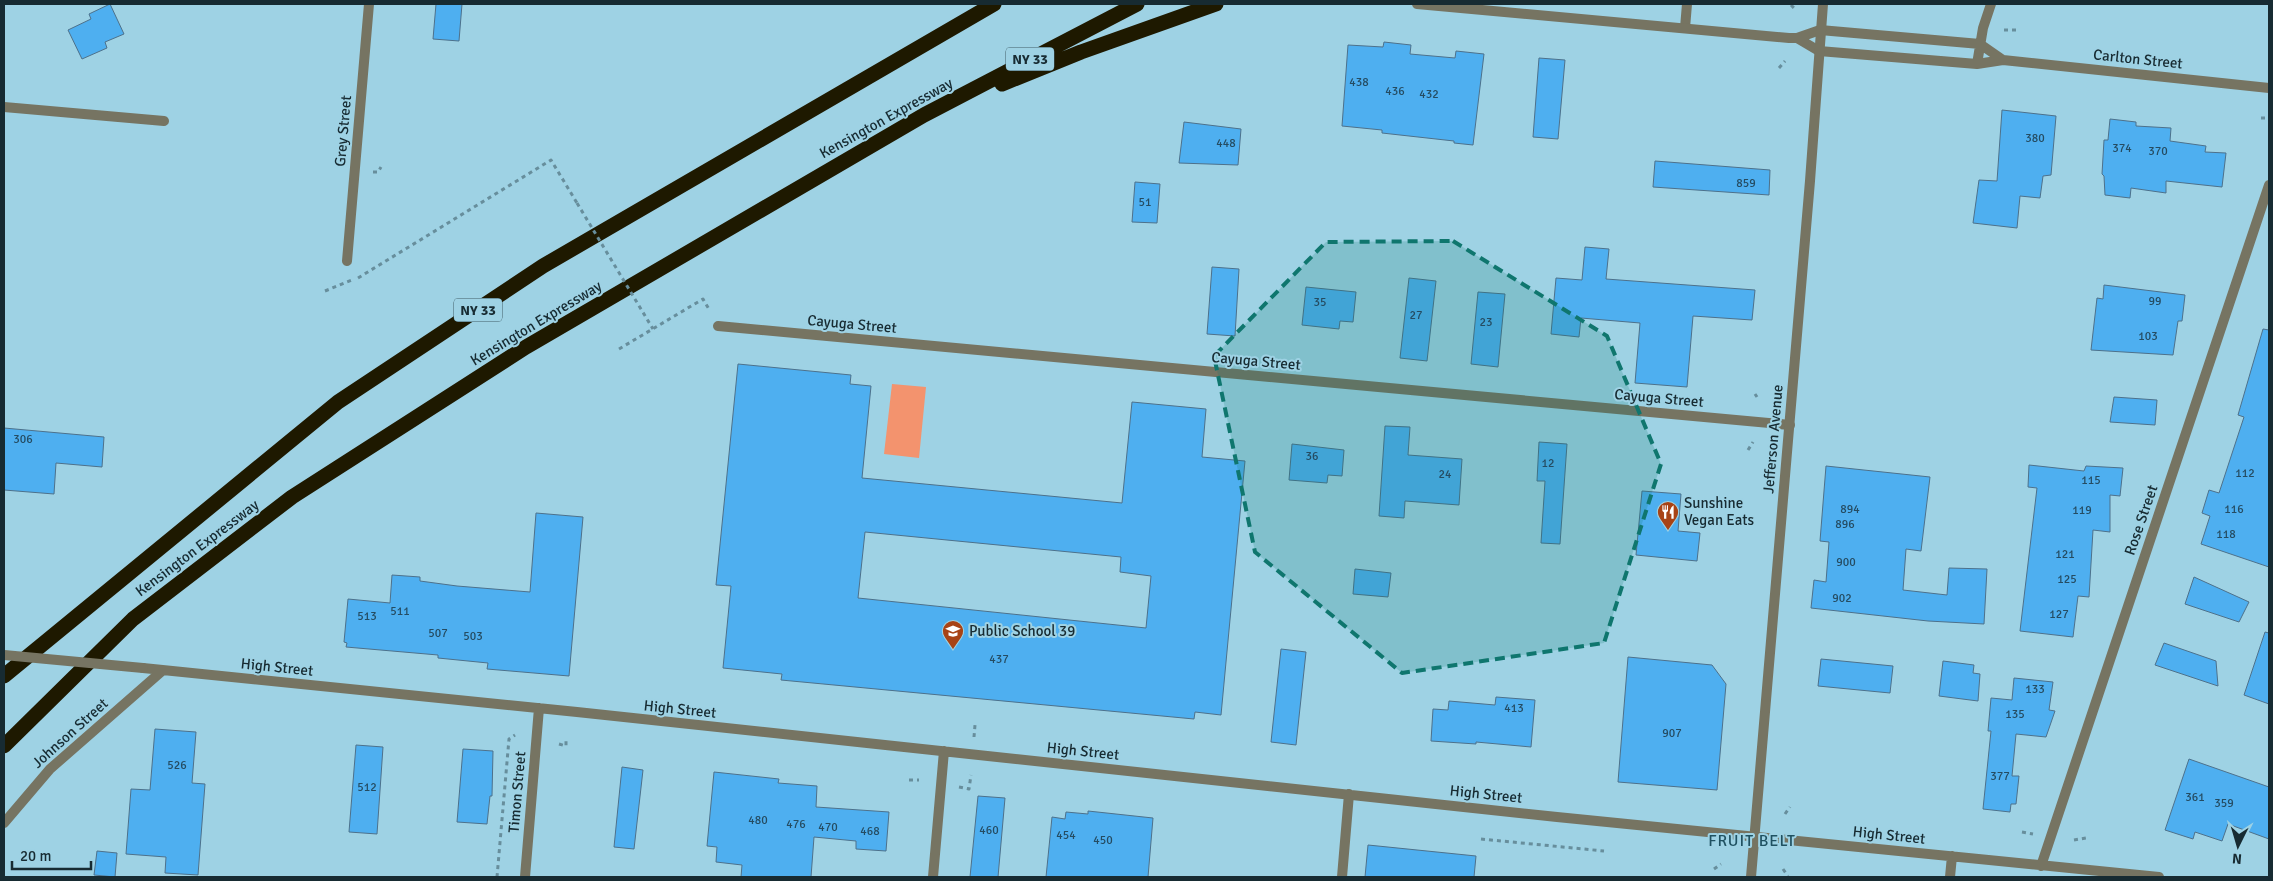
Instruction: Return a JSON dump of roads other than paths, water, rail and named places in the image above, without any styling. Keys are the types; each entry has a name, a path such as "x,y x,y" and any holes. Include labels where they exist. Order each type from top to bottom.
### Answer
{"highway":[{"name":"Kensington Expressway","path":"4,676 338,402 543,266 994,4"},
{"name":"Kensington Expressway","path":"4,746 133,619 292,497 526,347 924,115 1137,4"},
{"path":"924,115 1081,52 1216,4"}],"street":[{"name":"Grey Street","path":"347,261 369,4"},
{"name":"Carlton Street","path":"1417,4 1797,38 1820,30 1980,44 2003,60"},
{"path":"1685,28 1687,4"},
{"name":"Jefferson Avenue","path":"1751,877 1790,425 1823,4"},
{"path":"1977,64 1980,44 1991,4"},
{"name":"Carlton Street","path":"1797,38 1819,51 1977,64 2003,60 2269,88"},
{"path":"4,107 164,121"},
{"name":"Rose Street","path":"2041,866 2269,185"},
{"name":"Cayuga Street","path":"718,326 1790,425"},
{"name":"High Street","path":"4,654 538,708 1754,837 2159,877"},
{"name":"Johnson Street","path":"4,823 50,769 162,671"},
{"name":"Timon Street","path":"524,877 538,708"},
{"path":"933,877 944,751"},
{"path":"1342,877 1349,794"},
{"path":"1950,877 1952,856"}],"place":[{"name":"Sunshine Vegan Eats","path":"1668,531"},
{"name":"Public School 39","path":"953,650"}],"district":[{"name":"FRUIT BELT","path":"1752,840"}]}
